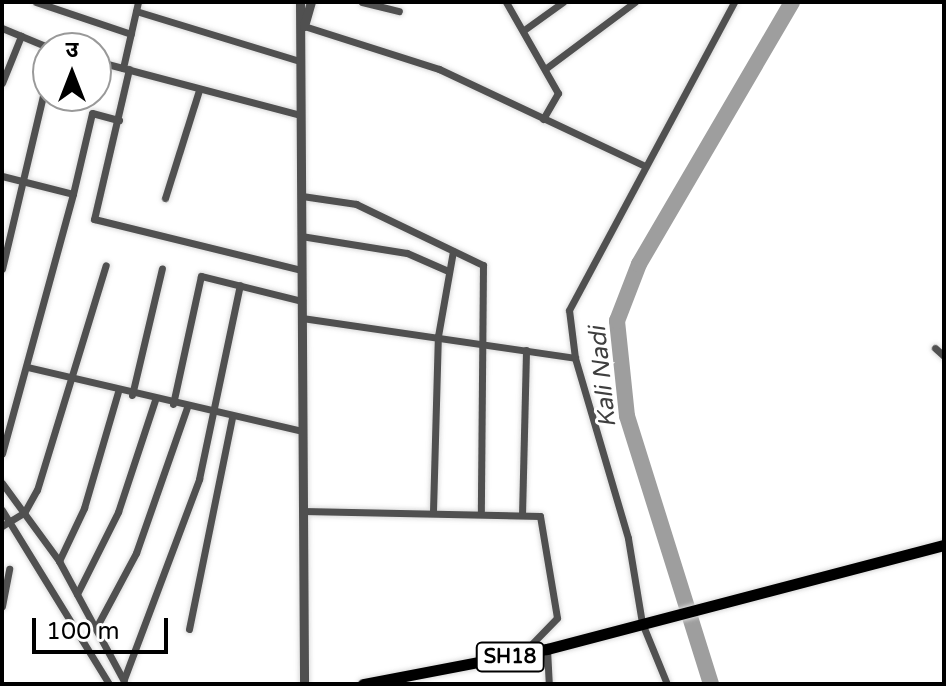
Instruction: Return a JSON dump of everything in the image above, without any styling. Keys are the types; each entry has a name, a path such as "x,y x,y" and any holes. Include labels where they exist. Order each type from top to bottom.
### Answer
{"main road":[{"name":"SH18","path":"363,684 547,649 944,545"}],"street":[{"path":"36,2 131,34"},
{"path":"300,2 304,684"},
{"path":"301,40 311,2"},
{"path":"362,2 399,11"},
{"path":"506,2 558,97 543,119"},
{"path":"524,30 563,2"},
{"path":"545,69 635,2"},
{"path":"667,684 642,623 628,538 575,358 572,299 734,2"},
{"path":"300,61 137,6 119,120 94,219 302,270"},
{"path":"304,26 439,69 645,166"},
{"path":"2,28 32,41"},
{"path":"2,83 21,36"},
{"path":"112,65 300,115"},
{"path":"165,198 199,90"},
{"path":"2,269 39,112"},
{"path":"2,453 92,113 119,120"},
{"path":"2,176 73,194"},
{"path":"302,196 356,204 453,251 487,272 481,513"},
{"path":"301,236 407,253 446,270"},
{"path":"433,511 438,336 446,270 453,251"},
{"path":"2,526 24,513 106,265"},
{"path":"132,395 162,268"},
{"path":"173,404 199,278 302,301"},
{"path":"124,682 188,514 240,285"},
{"path":"302,318 485,342 575,358"},
{"path":"935,348 944,356"},
{"path":"522,515 526,350"},
{"path":"27,367 118,392 303,431"},
{"path":"59,561 84,508 118,392"},
{"path":"77,594 118,512 155,400"},
{"path":"97,626 136,553 187,407"},
{"path":"189,629 232,417"},
{"path":"2,483 59,561 97,626 124,682"},
{"path":"2,510 109,684"},
{"path":"303,511 433,511 522,515 543,519 558,610 554,624 521,655"},
{"path":"2,606 9,569"},
{"path":"547,649 549,684"}],"waterway":[{"name":"Kali Nadi","path":"711,684 627,416 617,321 639,264 792,2"}]}
